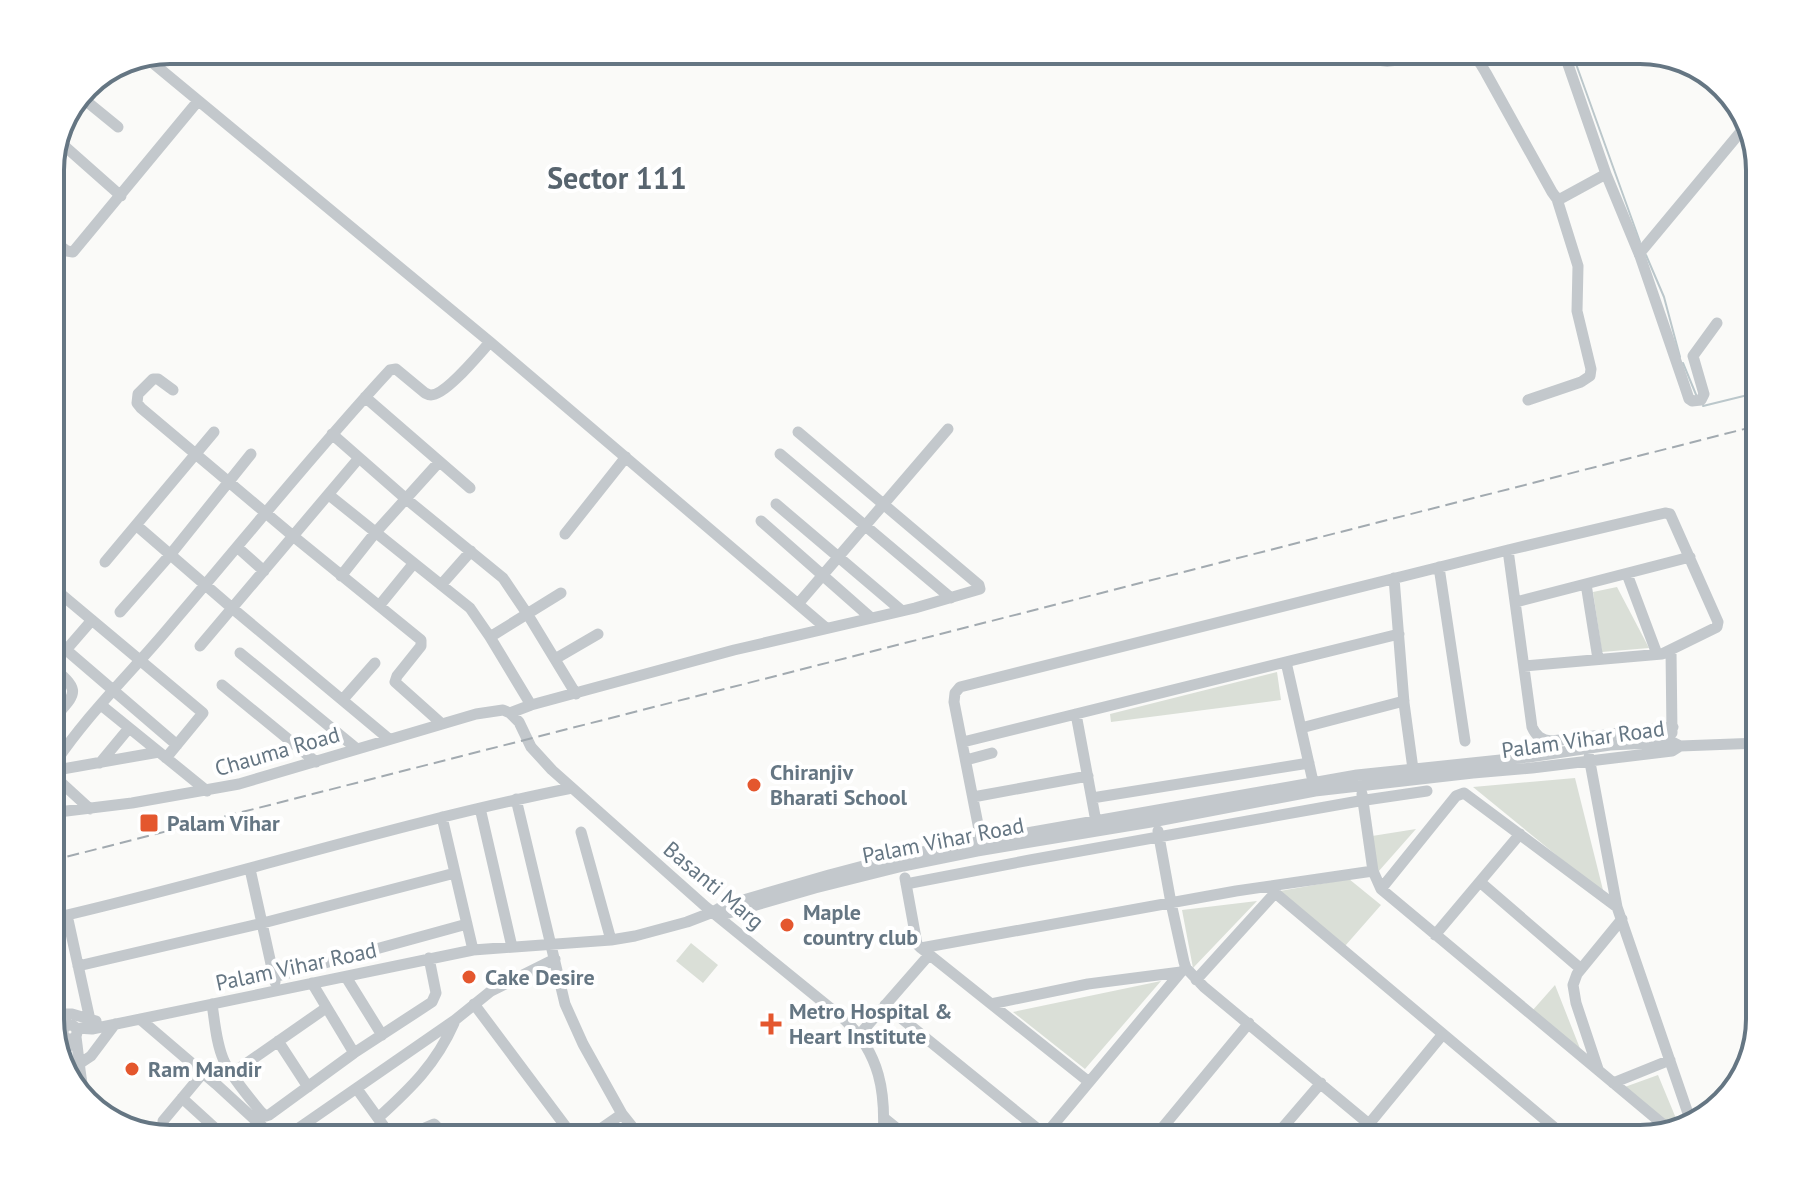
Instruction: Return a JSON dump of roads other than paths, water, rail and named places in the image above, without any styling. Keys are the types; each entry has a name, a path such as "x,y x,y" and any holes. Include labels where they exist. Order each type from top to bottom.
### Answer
{"street":[{"path":"1481,64 1557,199 1578,266 1577,311 1591,373 1588,379 1528,400"},
{"path":"1568,64 1692,401 1699,400 1704,392 1693,356 1717,323"},
{"path":"155,65 490,342 826,628"},
{"path":"64,249 73,252 198,101"},
{"path":"89,103 118,127"},
{"path":"1639,254 1739,134"},
{"path":"67,148 121,196"},
{"path":"1557,199 1606,174"},
{"path":"64,751 265,512 393,368 425,393 436,394 450,384 490,342"},
{"path":"173,390 158,379 153,379 138,394 137,403 422,643 397,676 396,685 442,724"},
{"path":"365,397 470,488"},
{"path":"798,604 948,429"},
{"path":"105,562 214,432"},
{"path":"798,432 885,504"},
{"path":"332,434 510,586 576,694"},
{"path":"120,612 251,454"},
{"path":"780,454 951,598"},
{"path":"565,534 626,457"},
{"path":"200,646 359,458"},
{"path":"341,576 439,462"},
{"path":"329,495 470,608 531,705"},
{"path":"776,504 902,611"},
{"name":"Chauma Road","path":"64,812 239,784 442,724 489,712 503,710 510,713 734,650 902,611 981,587 885,504"},
{"path":"982,846 954,697 957,689 964,685 1508,550 1665,513 1673,517 1718,625 1713,630 1657,654 1524,666"},
{"path":"761,521 870,617"},
{"path":"136,525 232,608 344,696 389,739"},
{"path":"237,547 264,571"},
{"path":"1508,550 1534,732 1544,741 1673,727"},
{"path":"441,585 471,551"},
{"path":"1516,602 1690,557"},
{"path":"379,606 414,563"},
{"path":"1439,567 1465,741"},
{"path":"1627,574 1657,654"},
{"path":"1394,578 1413,769"},
{"path":"1586,584 1598,659"},
{"path":"490,637 561,593"},
{"path":"64,599 203,713 177,745 163,755 64,769"},
{"path":"92,620 66,650 177,745"},
{"path":"555,659 598,634"},
{"path":"963,742 1399,634"},
{"path":"1671,650 1675,746 1746,743"},
{"path":"240,653 357,749"},
{"path":"1286,662 1314,786"},
{"path":"344,696 375,663"},
{"path":"64,677 73,687 71,697 64,704"},
{"path":"222,685 316,762"},
{"path":"1301,728 1404,701"},
{"path":"101,705 207,791"},
{"name":"Basanti Marg","path":"510,713 519,722 539,757 572,788 713,912 860,1034 877,1065 884,1125"},
{"path":"1076,714 1096,826"},
{"path":"100,763 129,728"},
{"name":"Palam Vihar Road","path":"1361,780 1413,769 1529,757 1587,747 1675,746"},
{"name":"Palam Vihar Road","path":"111,1025 473,950 611,940 687,922 723,906 901,856 982,846 1314,786 1532,768 1675,746"},
{"path":"1587,747 1617,907 1688,1113"},
{"path":"966,760 992,753"},
{"path":"1092,798 1309,763"},
{"path":"973,797 1088,776"},
{"path":"1361,780 1373,871 1381,889 1661,1122"},
{"path":"64,785 90,809"},
{"name":"Palam Vihar Road","path":"1096,826 1157,821 1314,786"},
{"path":"64,916 442,817 572,788"},
{"path":"906,884 1362,800 1427,791"},
{"path":"1381,889 1456,796 1468,794 1617,907"},
{"path":"516,799 565,1004 572,1023 631,1125"},
{"path":"480,808 512,947"},
{"path":"442,817 473,950"},
{"path":"1157,821 1184,970 1369,1124 1443,1034"},
{"path":"581,832 611,940"},
{"path":"1435,935 1520,834"},
{"name":"Palam Vihar Road","path":"713,912 725,914 982,846"},
{"path":"903,866 917,944 1089,1082"},
{"path":"250,869 277,991"},
{"path":"860,1034 925,951 1171,903 1272,890 1373,871"},
{"path":"78,966 263,923 455,873"},
{"path":"1480,882 1581,969"},
{"path":"1196,980 1272,890"},
{"path":"1272,890 1551,1125"},
{"path":"67,915 91,1024"},
{"path":"1599,1071 1573,991 1574,980 1622,919"},
{"path":"274,977 467,924"},
{"path":"212,1004 221,1054 233,1075 266,1116 432,1002 436,993 429,958"},
{"path":"304,1125 503,984 555,959"},
{"path":"991,1004 1088,984 1184,970"},
{"path":"1057,1125 1089,1082 1184,970"},
{"path":"346,977 382,1035"},
{"path":"312,983 354,1053"},
{"path":"474,1004 565,1125"},
{"path":"885,1005 1033,1125"},
{"path":"233,1075 326,1008"},
{"path":"64,1016 91,1024 111,1025 78,1071"},
{"path":"140,1019 261,1125"},
{"path":"378,1118 430,1066 455,1020"},
{"path":"1165,1125 1249,1023"},
{"path":"74,1064 68,1035 91,1024"},
{"path":"278,1041 308,1087"},
{"path":"1613,1083 1670,1060"},
{"path":"161,1124 203,1073"},
{"path":"1285,1125 1321,1083"},
{"path":"357,1089 384,1125"},
{"path":"182,1098 212,1125"},
{"path":"606,1125 622,1114"},
{"path":"884,1118 893,1125"}],"waterway":[{"path":"1576,64 1640,242"},
{"path":"1646,255 1664,297 1680,357"},
{"path":"1683,363 1697,397"},
{"path":"1703,406 1746,395"}],"railway":[{"path":"64,857 1746,429"}],"place":[{"name":"Chiranjiv Bharati School","path":"754,785"},
{"name":"Palam Vihar","path":"149,823"},
{"name":"Maple country club","path":"787,925"},
{"name":"Cake Desire","path":"469,977"},
{"name":"Metro Hospital & Heart Institute","path":"771,1024"},
{"name":"Ram Mandir","path":"132,1069"}],"district":[{"name":"Sector 111","path":"617,177"}]}
